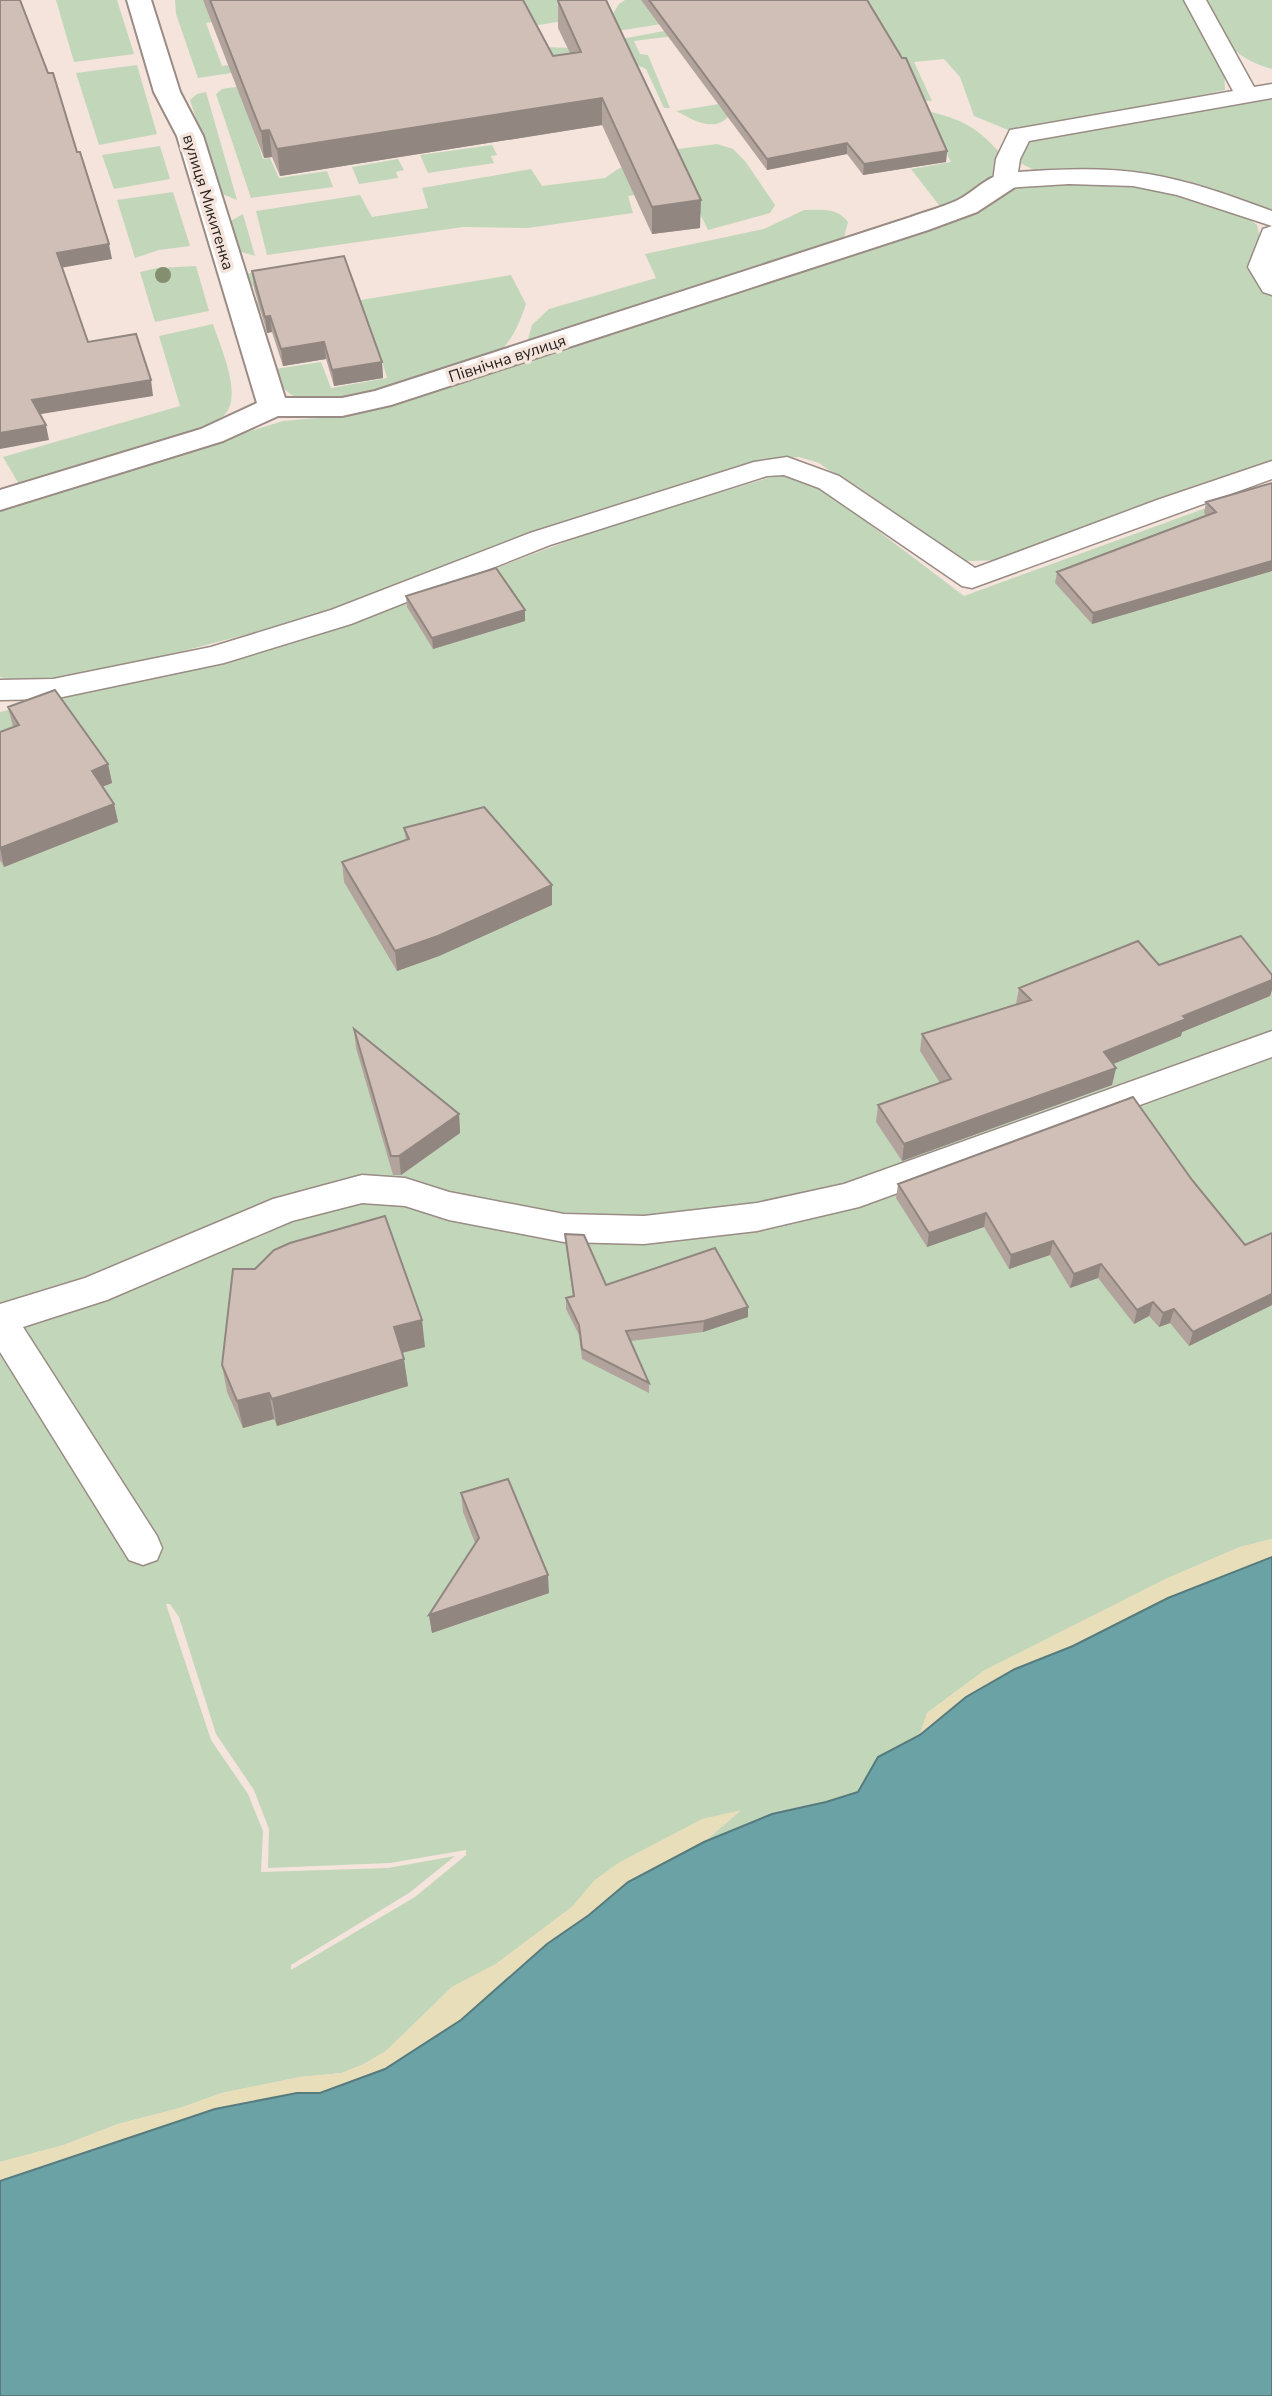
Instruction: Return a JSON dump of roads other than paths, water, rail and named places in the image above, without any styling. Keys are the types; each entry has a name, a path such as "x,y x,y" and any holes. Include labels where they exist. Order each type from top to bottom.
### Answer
{"street":[{"name":"вулиця Микитенка","path":"139,0 166,92 190,136 273,407"},
{"name":"Північна вулиця","path":"0,500 212,435 273,407 342,407 381,399 906,228 967,206 1005,181"}],"lane":[{"path":"1195,0 1247,95"},
{"path":"1272,90 1019,135 1008,159 1005,181 1057,176 1135,179 1176,188 1272,219"},
{"path":"1272,234 1261,267 1272,287"},
{"path":"0,690 52,689 237,649 341,617 540,539 764,468 787,466 829,482 972,579 1272,470"},
{"path":"143,1548 0,1320 31,1307 94,1290 285,1209 362,1189 405,1192 449,1206 564,1228 644,1230 757,1217 847,1197 1272,1044"}],"water":[{"path":"1272,1557 1272,2396 0,2396 0,2181 215,2109 297,2093 320,2093 385,2069 461,2020 547,1944 589,1915 628,1882 704,1842 772,1814 858,1792 878,1757 920,1735 966,1697 1015,1669 1073,1646 1168,1598"}]}
